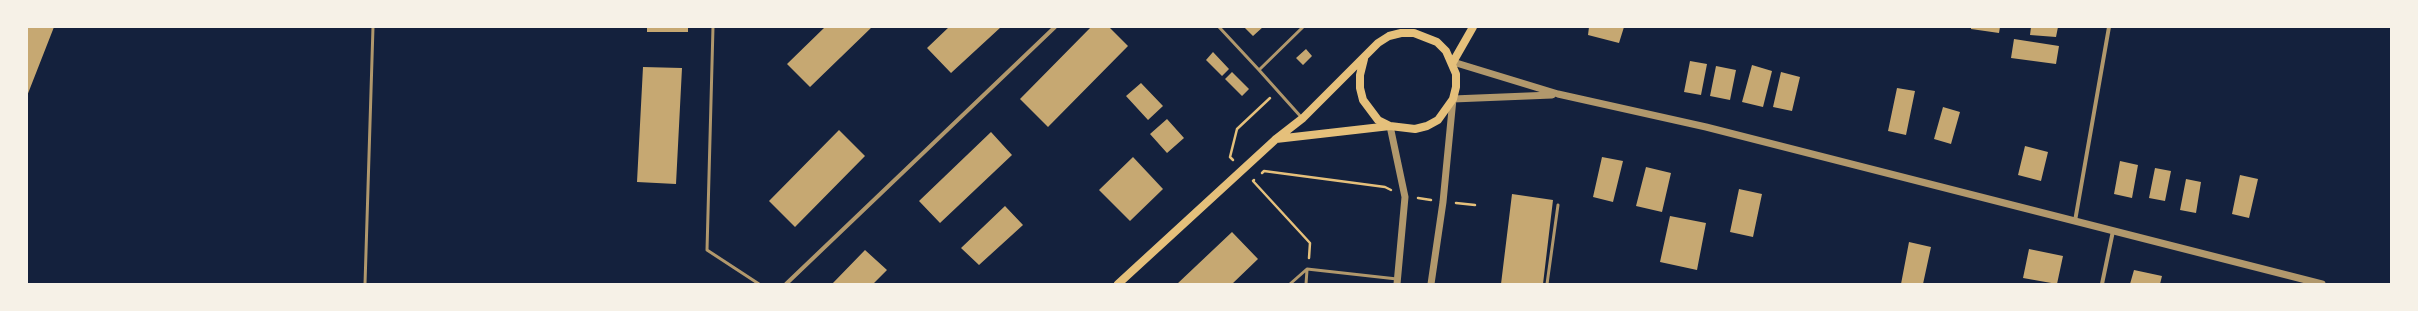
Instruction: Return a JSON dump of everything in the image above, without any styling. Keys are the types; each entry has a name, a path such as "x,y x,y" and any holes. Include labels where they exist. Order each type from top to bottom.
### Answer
{"main road":[{"path":"1118,284 1276,139 1303,118 1364,59 1378,43 1401,27"},
{"path":"1453,62 1473,27"},
{"path":"1276,139 1390,126 1414,129 1427,126 1438,120 1453,99 1456,87 1453,62 1446,51 1437,42 1426,36 1401,33 1389,36"},
{"path":"1364,59 1360,75 1360,88 1363,100 1378,120 1390,126"}],"street":[{"path":"786,284 1055,27"},
{"path":"2076,221 2109,27"},
{"path":"1453,62 1558,94 1706,127 2322,284"},
{"path":"1431,284 1443,202 1453,99 1558,94"},
{"path":"1390,126 1405,197 1397,282"},
{"path":"2102,284 2113,230"}],"lane":[{"path":"365,284 373,27"},
{"path":"713,27 707,250 759,284"},
{"path":"1219,27 1303,118"},
{"path":"1259,70 1303,27"},
{"path":"1547,284 1558,205"},
{"path":"1290,284 1307,269 1397,282"},
{"path":"1306,284 1307,269"}],"path":[{"path":"1235,162 1230,157 1237,129 1278,91"},
{"path":"1307,269 1310,243 1253,181 1264,171 1385,187 1405,197 1475,205"}],"building":[{"path":"27,27 54,27 27,96"},
{"path":"647,27 688,27 688,32 647,32"},
{"path":"825,27 872,27 810,87 787,64"},
{"path":"949,27 1001,27 951,73 927,48"},
{"path":"1091,27 1109,27 1128,46 1048,127 1020,99"},
{"path":"1244,27 1263,27 1253,36"},
{"path":"1589,27 1624,27 1619,43 1588,35"},
{"path":"1971,27 2000,27 1999,33 1971,29"},
{"path":"2031,27 2058,27 2056,37 2030,35"},
{"path":"2014,39 2059,46 2056,64 2011,58"},
{"path":"1306,49 1312,56 1303,65 1296,58"},
{"path":"1213,52 1229,69 1222,76 1206,60"},
{"path":"1690,61 1707,64 1701,95 1684,92"},
{"path":"1752,65 1772,71 1763,107 1742,102"},
{"path":"1716,66 1736,70 1730,100 1710,96"},
{"path":"643,67 682,68 676,184 637,182"},
{"path":"1232,72 1249,89 1242,96 1225,79"},
{"path":"1781,72 1800,77 1792,111 1773,107"},
{"path":"1141,83 1163,106 1148,120 1126,96"},
{"path":"1897,88 1915,91 1906,135 1888,131"},
{"path":"1943,107 1960,112 1951,144 1934,139"},
{"path":"1167,119 1184,138 1167,153 1150,134"},
{"path":"839,130 865,156 795,227 769,201"},
{"path":"991,132 1012,155 940,223 919,201"},
{"path":"2025,146 2048,152 2041,181 2018,175"},
{"path":"1133,157 1163,189 1130,221 1099,190"},
{"path":"1602,157 1623,161 1613,202 1593,197"},
{"path":"2120,161 2138,165 2132,198 2114,194"},
{"path":"1646,167 1671,173 1662,212 1636,206"},
{"path":"2155,168 2171,171 2165,201 2149,198"},
{"path":"2240,175 2258,179 2249,218 2232,214"},
{"path":"2186,179 2201,182 2196,213 2180,210"},
{"path":"1739,189 1762,194 1753,237 1730,232"},
{"path":"1512,194 1553,200 1543,284 1501,284"},
{"path":"1005,206 1023,225 979,265 961,248"},
{"path":"1670,216 1706,223 1697,270 1660,262"},
{"path":"1232,232 1258,259 1232,284 1177,284"},
{"path":"1909,242 1931,247 1923,284 1901,284"},
{"path":"2029,249 2063,256 2057,284 2023,278"},
{"path":"865,250 887,270 873,284 832,284"},
{"path":"2134,270 2162,276 2160,284 2130,284"}]}
